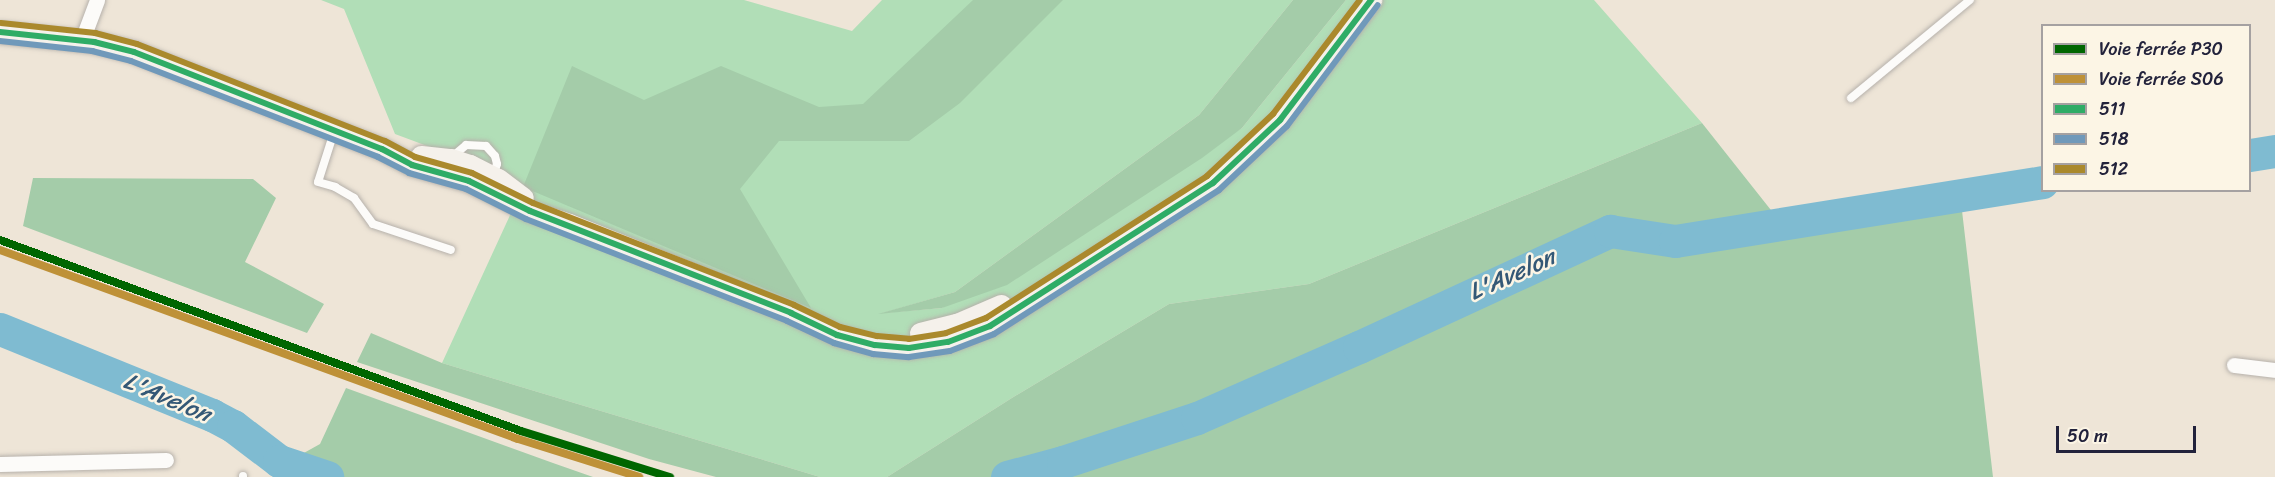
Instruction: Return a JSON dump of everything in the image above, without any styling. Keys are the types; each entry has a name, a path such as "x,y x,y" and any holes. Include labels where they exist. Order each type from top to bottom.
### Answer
{"main road":[{"path":"0,33 82,40 134,52 382,149 412,165 473,183 523,208 569,224 791,313 880,332 928,332 984,313 1118,244 1200,192 1247,154 1280,120 1371,0"},
{"path":"382,149 451,159 493,176 520,196 569,224"}],"street":[{"path":"82,40 97,0"},
{"path":"2234,364 2275,370"},
{"path":"0,464 166,460"}],"lane":[{"path":"1851,98 1970,0"},
{"path":"334,130 318,182 335,187 354,198 373,224 451,250"},
{"path":"473,183 486,181 493,176"}],"green space":[{"path":"321,0 744,0 852,31 882,0 1293,0 1199,115 955,292 883,313 942,308 1242,128 1346,0 1594,0 1702,123 1309,284 1169,304 1015,396 887,477 820,477 442,363 523,187 454,156 395,134 344,9"},
{"path":"973,0 1063,0 960,103 909,141 779,141 740,189 811,308 523,187 572,66 644,100 721,66 819,107 863,104"},
{"path":"1293,0 1346,0 1242,128 1202,158 1007,285 942,308 878,314 955,292 1199,115"},
{"path":"1702,123 1782,224 1961,202 1993,477 887,477 1015,396 1169,304 1309,284"},
{"path":"33,178 253,179 276,198 245,262 324,304 307,333 23,226"},
{"path":"371,333 442,363 820,477 716,477 649,459 357,362"},
{"path":"346,388 593,477 274,477 302,454 320,444"}],"waterway":[{"name":"L'Avelon","path":"2251,155 2275,151"},
{"name":"L'Avelon","path":"1007,477 1063,462 1197,418 1359,347 1610,231 1675,241 2041,182"},
{"name":"L'Avelon","path":"0,329 212,415 233,426 279,461 327,477"}],"rail line":[{"name":"P30","path":"0,240 521,431 670,477"},
{"name":"S06","path":"0,250 518,439 639,477"}],"transit line":[{"name":"512","path":"1,23 95,33 137,44 385,141 415,157 472,173 533,203 794,305 840,327 877,336 909,339 946,333 986,318 1207,176 1273,114 1360,0"},
{"name":"511","path":"0,32 94,42 134,52 382,149 412,165 469,181 530,211 791,313 837,335 875,345 909,348 948,342 990,326 1213,183 1280,120 1371,0"},
{"name":"518","path":"0,41 92,51 131,61 378,157 409,173 466,189 526,219 787,321 834,343 873,354 909,357 950,351 994,334 1219,190 1287,126 1378,5"}]}
